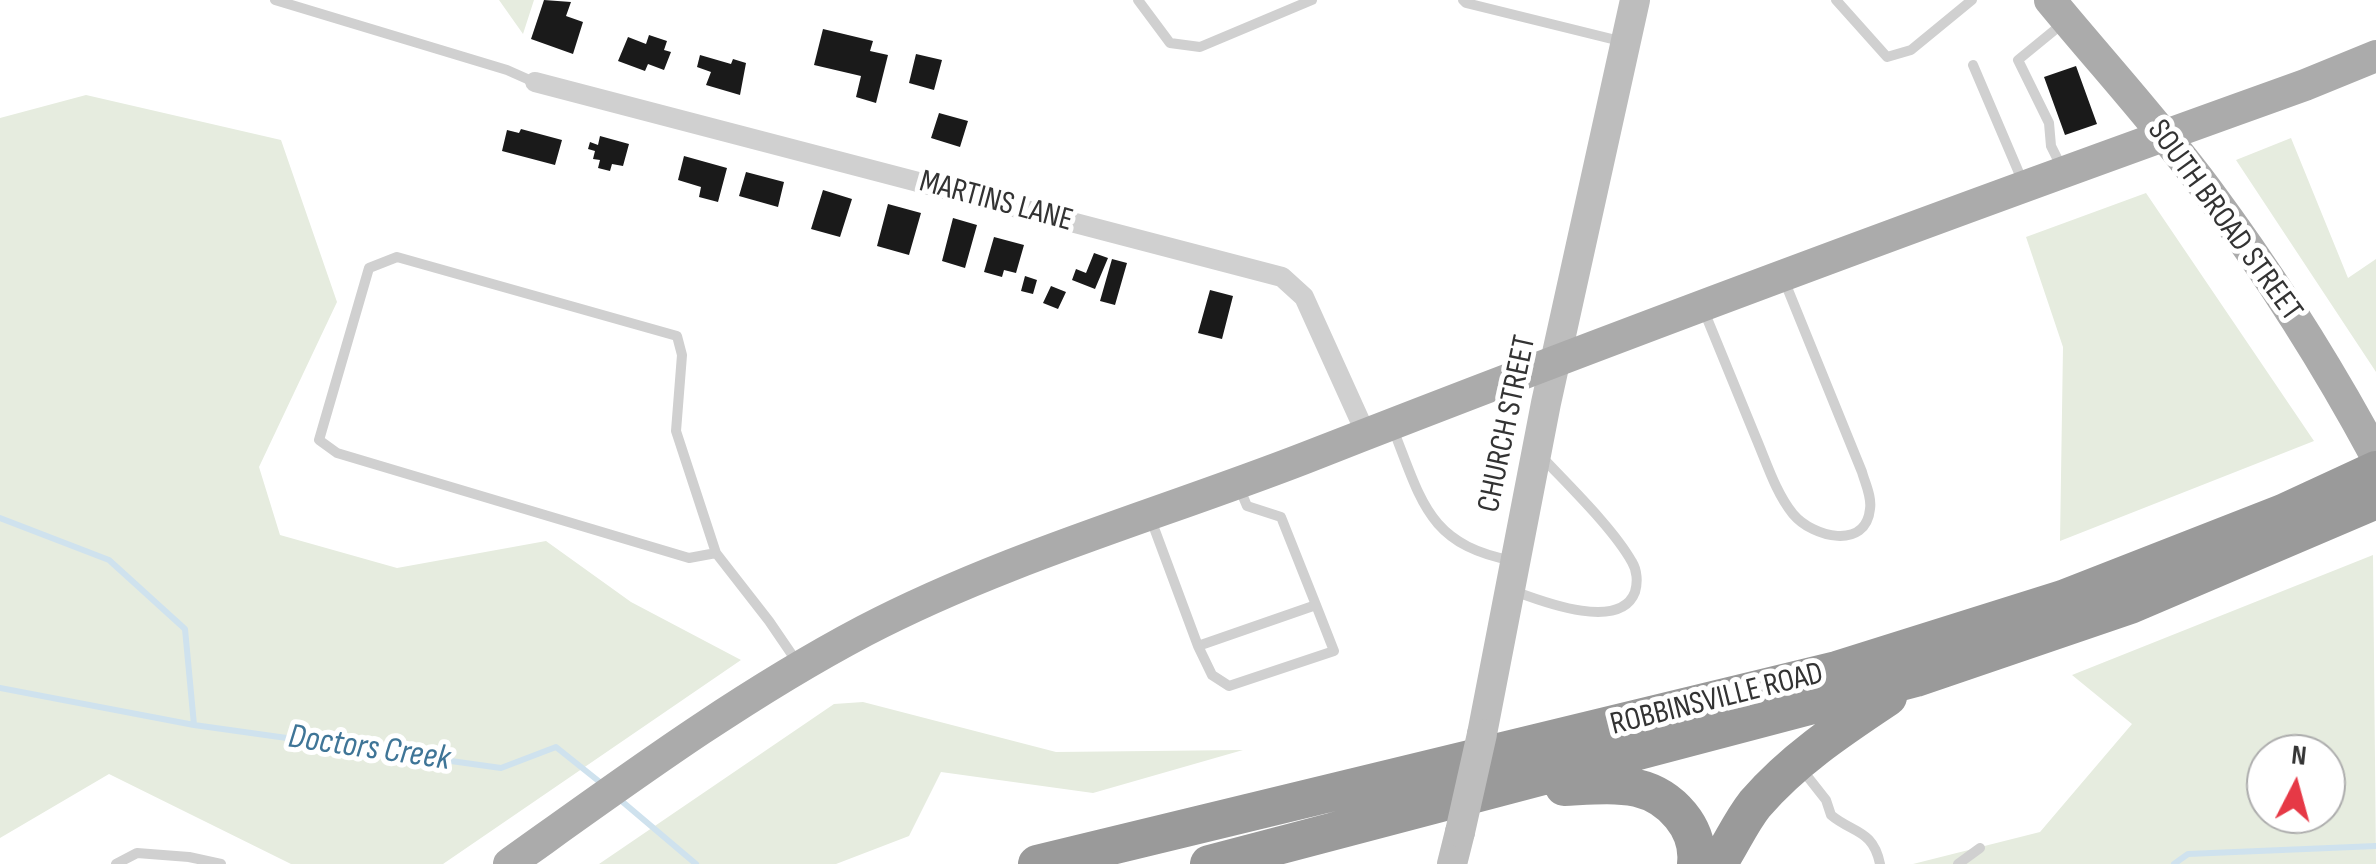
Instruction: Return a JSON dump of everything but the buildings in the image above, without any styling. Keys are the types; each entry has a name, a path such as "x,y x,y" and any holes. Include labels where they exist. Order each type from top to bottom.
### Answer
{"highway":[{"name":"ROBBINSVILLE ROAD","path":"1037,864 1704,704 1875,659 2063,599 2174,558 2372,454"},
{"name":"ROBBINSVILLE ROAD","path":"1209,864 1916,678 2130,605 2376,500"},
{"path":"1718,864 1754,806 1796,762 1916,678"},
{"path":"1496,788 1638,788 1674,807 1687,823 1694,837 1696,864"}],"main road":[{"name":"SOUTH BROAD STREET","path":"2059,10 2164,136 2279,292 2328,366 2372,454"},
{"path":"509,864 722,715 800,667 938,594 1238,484 1781,274 2376,56"}],"street":[{"name":"CHURCH STREET","path":"1452,864 1635,0"},
{"name":"MARTINS LANE","path":"535,82 1282,277 1304,297 1379,429"}],"lane":[{"path":"275,0 507,70 535,82"},
{"path":"1138,0 1170,43 1200,47 1312,0"},
{"path":"1463,0 1626,42"},
{"path":"1836,0 1887,57 1910,50 1972,0"},
{"path":"2059,10 2018,60 2049,123 2051,146 2064,171"},
{"path":"1974,65 2024,186"},
{"path":"716,553 689,558 337,453 319,440 369,268 397,257 677,336 682,355 676,431 716,553 800,667"},
{"path":"1702,305 1766,462 1794,516 1821,534 1858,533 1868,521 1871,504 1862,472 1781,274"},
{"path":"1379,429 1423,505 1452,539 1511,575 1543,602 1595,612 1615,610 1629,603 1637,578 1632,562 1592,511 1537,452"},
{"path":"1150,516 1212,675 1229,686 1334,652 1281,517 1248,506 1238,484"},
{"path":"1198,646 1316,605"},
{"path":"1796,762 1826,800 1831,815 1860,829 1868,838 1880,864"},
{"path":"1958,864 1980,848"},
{"path":"116,864 137,853 221,864"}],"shaded area":[{"path":"499,0 534,0 523,34"},
{"path":"86,95 281,140 337,302 259,467 280,535 397,568 546,541 631,602 741,660 443,864 291,864 109,774 0,838 0,118"},
{"path":"2291,138 2348,278 2376,259 2376,372 2236,160"},
{"path":"2146,193 2314,441 2060,541 2063,347 2026,237"},
{"path":"2373,555 2376,864 1913,864 2040,832 2132,724 2072,675"},
{"path":"863,702 1056,752 1243,750 1093,793 941,772 909,836 836,864 599,864 834,704"}],"waterway":[{"path":"0,518 109,560 185,629 194,725"},
{"name":"Doctors Creek","path":"0,688 194,725 501,768 556,747 601,783"},
{"name":"Doctors Creek","path":"618,798 696,864"},
{"name":"Doctors Creek","path":"2174,864 2188,854 2376,846"}]}
